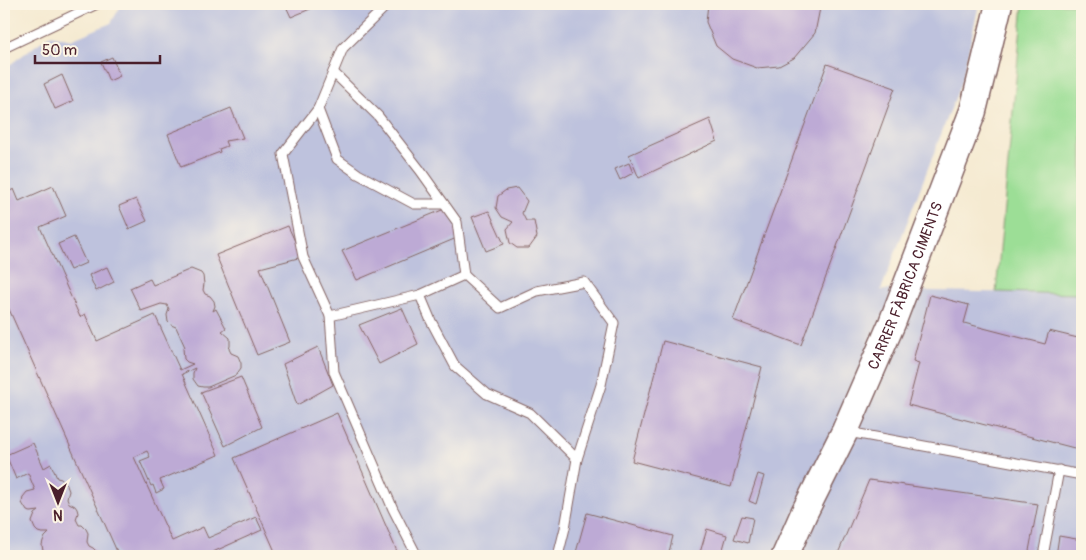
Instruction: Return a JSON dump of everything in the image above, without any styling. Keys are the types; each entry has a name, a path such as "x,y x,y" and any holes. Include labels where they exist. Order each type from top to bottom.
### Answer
{"street":[{"name":"CARRER FÀBRICA CIMENTS","path":"785,556 845,431 892,323 973,111 996,20 998,4"}],"lane":[{"path":"4,48 97,4"},
{"path":"388,4 343,48 318,109 283,154 303,257 330,316 334,372 393,509 417,556"},
{"path":"333,72 378,116 457,222 464,275 500,308 537,291 584,282 614,323 601,385 577,459 558,556"},
{"path":"318,109 337,159 358,174 414,204 444,204"},
{"path":"330,316 420,295 464,275"},
{"path":"420,295 431,321 455,366 487,394 530,413 577,459"},
{"path":"845,431 1082,475"},
{"path":"1043,556 1059,470"}],"shaded area":[{"path":"122,4 979,4 962,80 881,290 1082,294 1082,556 4,556 4,69 50,35 71,40 111,23"}],"green space":[{"path":"1023,4 1082,4 1082,294 996,292"}],"building":[{"path":"285,4 322,4 291,17"},
{"path":"708,4 818,4 820,8 815,33 794,58 779,66 757,68 732,59 716,46 706,22"},
{"path":"112,57 120,76 109,81 101,62"},
{"path":"827,64 895,88 801,345 733,320"},
{"path":"62,75 73,101 55,109 44,84"},
{"path":"231,108 243,138 225,141 227,146 219,149 220,152 181,167 168,134"},
{"path":"710,119 717,141 639,178 629,155"},
{"path":"629,163 633,173 620,180 615,169"},
{"path":"53,186 66,216 40,227 80,317 85,314 97,341 155,315 180,370 193,364 184,359 183,348 185,347 176,327 168,322 167,315 169,309 167,305 161,304 141,311 130,288 150,279 153,285 191,269 201,273 203,276 203,290 214,301 213,311 216,309 226,328 222,331 230,338 229,349 231,353 238,356 241,363 241,368 236,375 208,387 198,386 193,379 195,368 182,374 218,455 160,480 164,489 156,493 140,461 150,457 147,451 134,457 172,541 203,527 208,538 256,517 262,530 204,556 119,556 4,298 4,208 8,206 4,194 14,189 19,201"},
{"path":"517,188 527,201 522,213 526,221 534,221 537,237 529,248 517,248 510,243 507,229 513,222 502,217 496,208 498,196 506,190"},
{"path":"136,199 147,221 129,229 119,206"},
{"path":"447,208 459,237 357,280 342,251"},
{"path":"489,211 504,244 486,251 472,217"},
{"path":"288,226 302,257 260,268 290,342 257,355 216,255"},
{"path":"74,237 86,263 70,270 58,244"},
{"path":"107,267 114,282 96,291 89,275"},
{"path":"930,295 969,305 964,323 1045,344 1049,331 1082,339 1082,450 908,405 919,363 913,361"},
{"path":"402,308 418,344 379,364 359,325"},
{"path":"663,341 762,367 731,487 632,461"},
{"path":"318,347 333,385 297,405 283,364"},
{"path":"241,377 262,427 225,446 201,392"},
{"path":"337,413 399,556 277,556 234,458"},
{"path":"33,443 44,468 51,464 57,478 66,483 69,491 67,498 69,503 77,509 76,519 79,525 86,529 88,533 87,542 97,552 98,556 49,556 43,551 43,541 49,533 38,532 35,529 32,522 35,514 39,511 27,511 22,503 23,497 27,492 35,490 28,473 16,479 6,455"},
{"path":"758,474 764,476 756,504 749,501"},
{"path":"869,480 1038,504 1028,556 837,556"},
{"path":"587,513 673,536 668,556 575,556"},
{"path":"742,516 753,518 748,543 734,539"},
{"path":"707,529 727,535 721,556 699,556"},
{"path":"1059,536 1082,540 1082,556 1056,556"}]}
